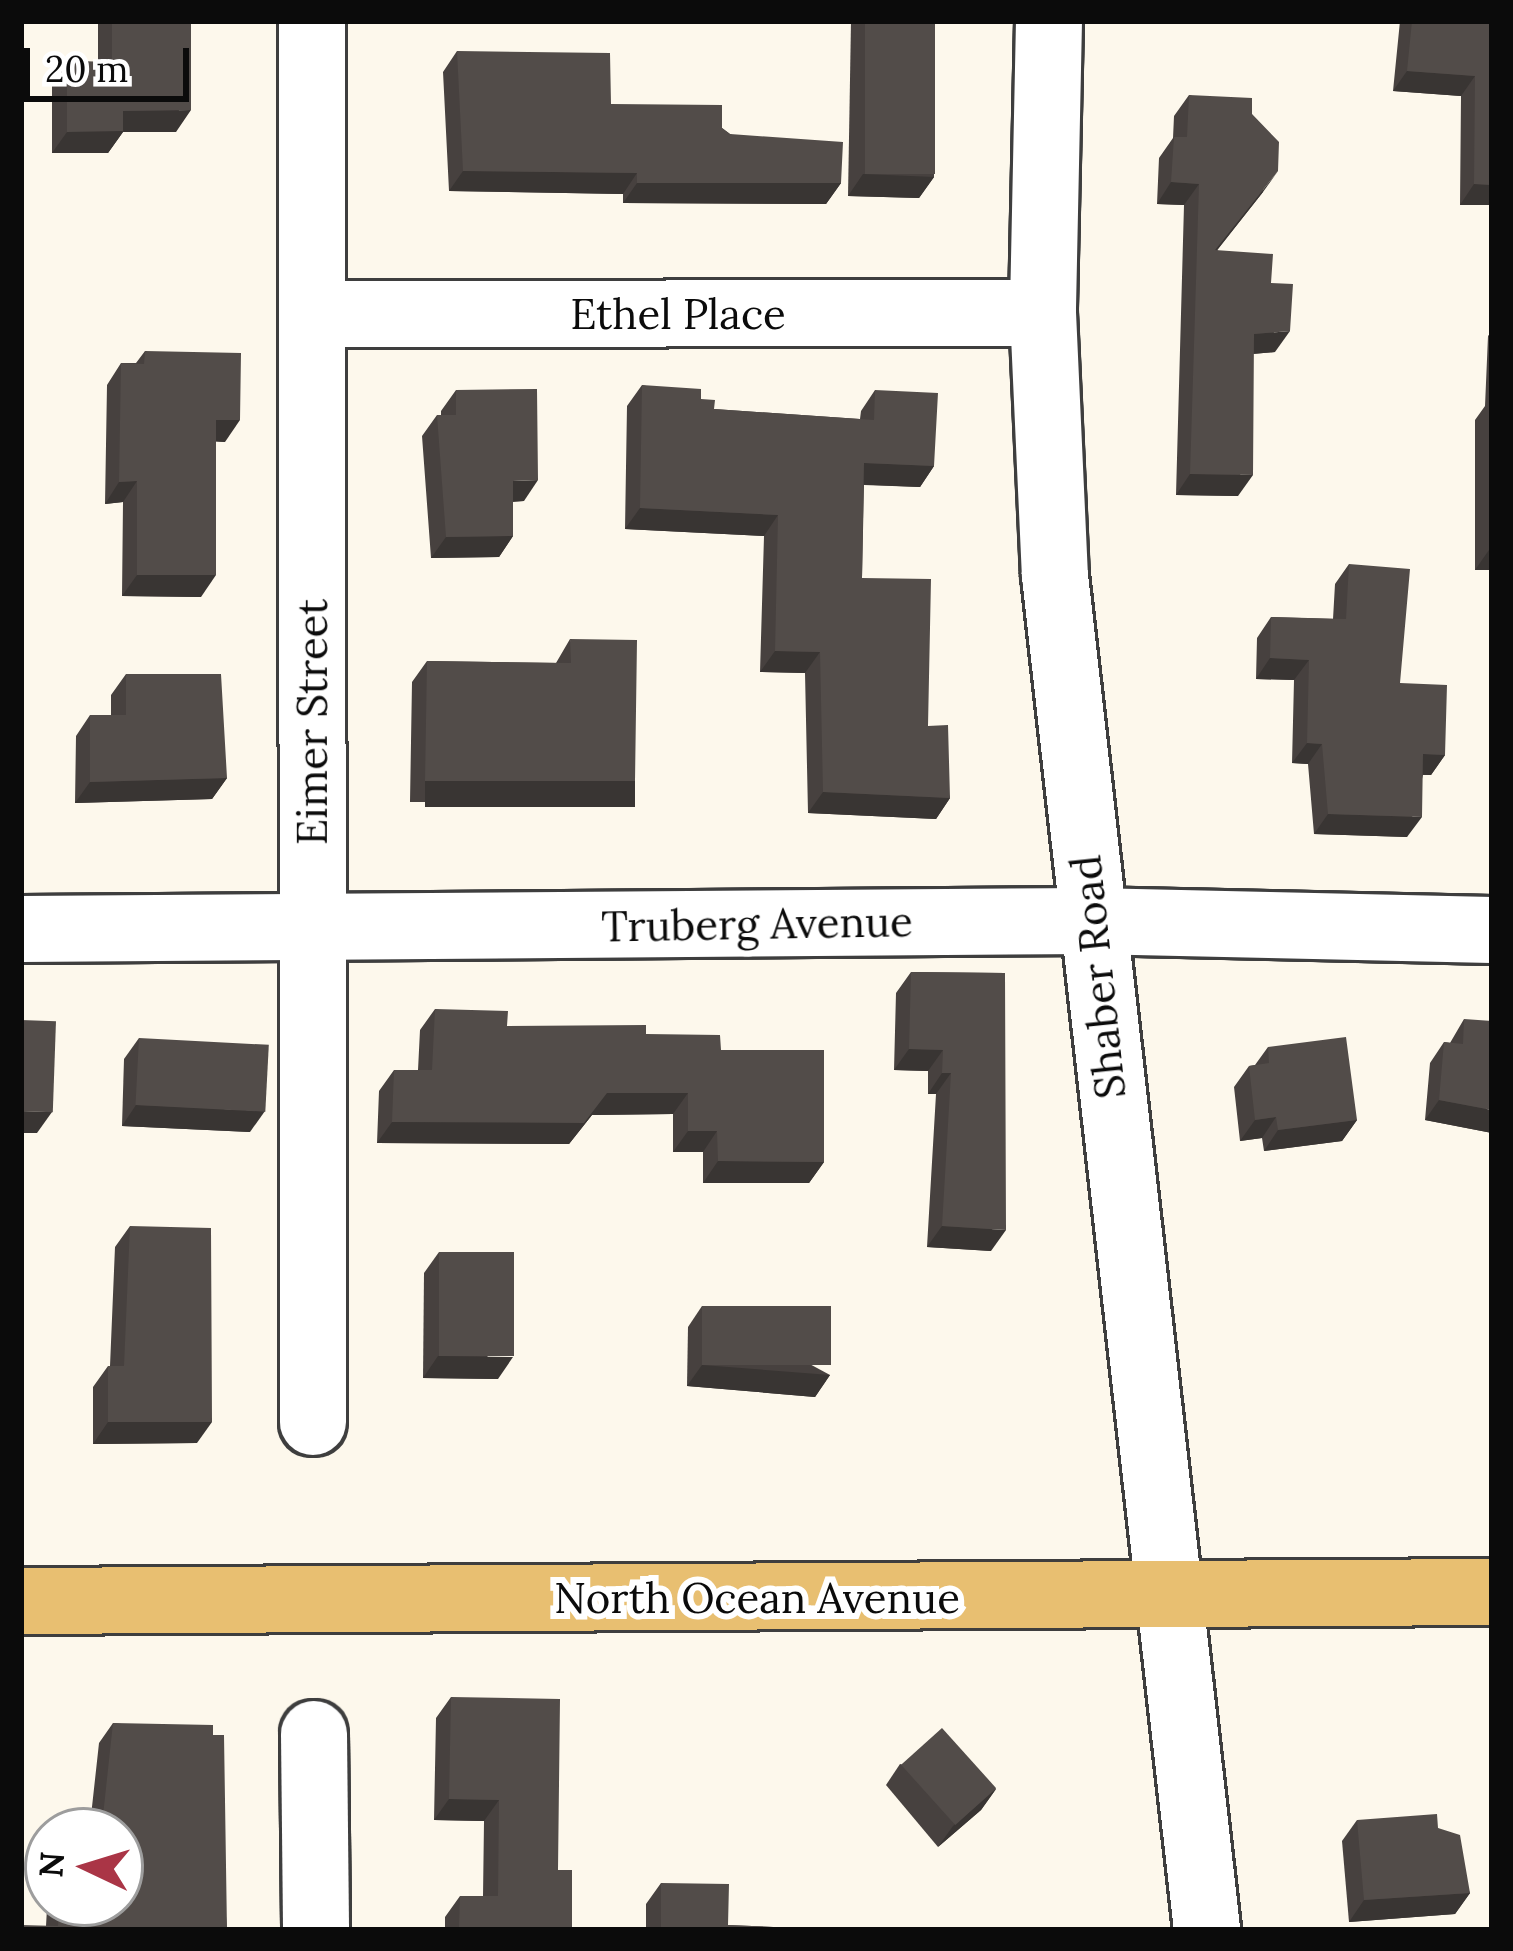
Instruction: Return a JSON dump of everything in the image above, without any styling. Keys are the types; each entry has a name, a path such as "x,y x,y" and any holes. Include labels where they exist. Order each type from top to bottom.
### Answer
{"main road":[{"name":"North Ocean Avenue","path":"21,1601 1492,1592"}],"street":[{"name":"Eimer Street","path":"312,21 314,1422"},
{"name":"Shaber Road","path":"1049,21 1042,314 1055,576 1208,1930"},
{"name":"Ethel Place","path":"313,314 1042,314"},
{"name":"Truberg Avenue","path":"21,929 1091,921 1492,930"},
{"path":"314,1734 316,1930"}],"building":[{"path":"112,21 191,21 191,110 123,111 123,131 67,132 67,61 112,62"},
{"path":"865,21 935,21 935,174 865,174"},
{"path":"1412,21 1492,21 1492,185 1474,184 1475,76 1407,71"},
{"path":"457,51 610,53 611,104 722,105 722,128 730,134 843,142 841,183 637,183 637,173 463,171"},
{"path":"1189,95 1252,98 1252,114 1279,142 1278,171 1215,250 1273,254 1271,283 1293,284 1290,331 1254,334 1253,475 1190,474 1199,184 1171,182 1174,137 1187,137"},
{"path":"145,351 241,353 240,420 216,420 216,575 137,575 137,481 119,482 121,363 144,364"},
{"path":"642,385 701,389 701,399 715,400 714,409 874,420 875,390 938,393 934,466 864,463 862,578 931,579 928,726 948,725 950,798 823,792 820,652 775,651 778,515 640,508"},
{"path":"537,389 538,480 513,481 513,536 446,537 437,415 456,415 456,390"},
{"path":"1492,400 1492,550 1489,550"},
{"path":"1349,564 1410,569 1400,683 1447,685 1445,755 1423,754 1422,817 1328,814 1322,744 1307,743 1309,660 1270,658 1271,617 1346,619"},
{"path":"570,639 637,640 635,781 425,781 427,661 571,663"},
{"path":"126,674 221,674 227,778 90,782 90,715 126,715"},
{"path":"911,972 1005,973 1006,1230 942,1226 951,1073 942,1073 943,1050 909,1049"},
{"path":"435,1009 508,1011 507,1026 646,1025 646,1034 720,1035 721,1050 824,1050 824,1162 718,1161 717,1131 688,1131 688,1093 607,1093 584,1123 392,1122 394,1070 432,1070"},
{"path":"1464,1019 1492,1021 1492,1110 1439,1100 1444,1042 1463,1044"},
{"path":"21,1020 56,1021 53,1112 21,1111"},
{"path":"1346,1037 1357,1120 1278,1130 1276,1117 1255,1120 1249,1066 1269,1063 1268,1047"},
{"path":"139,1038 269,1045 265,1112 135,1105"},
{"path":"130,1226 211,1228 212,1422 108,1422 108,1366 124,1366"},
{"path":"439,1252 514,1252 514,1356 439,1356"},
{"path":"702,1306 831,1306 831,1365 702,1365"},
{"path":"451,1697 560,1699 558,1870 572,1870 572,1930 459,1930 460,1896 498,1896 499,1800 449,1799"},
{"path":"113,1723 213,1725 213,1735 224,1735 227,1930 21,1930 21,1925 144,1927 144,1807 104,1807"},
{"path":"942,1728 996,1788 955,1825 901,1765"},
{"path":"1437,1814 1438,1828 1460,1835 1470,1893 1364,1900 1357,1820"},
{"path":"661,1883 729,1884 728,1925 840,1930 661,1930"}]}
